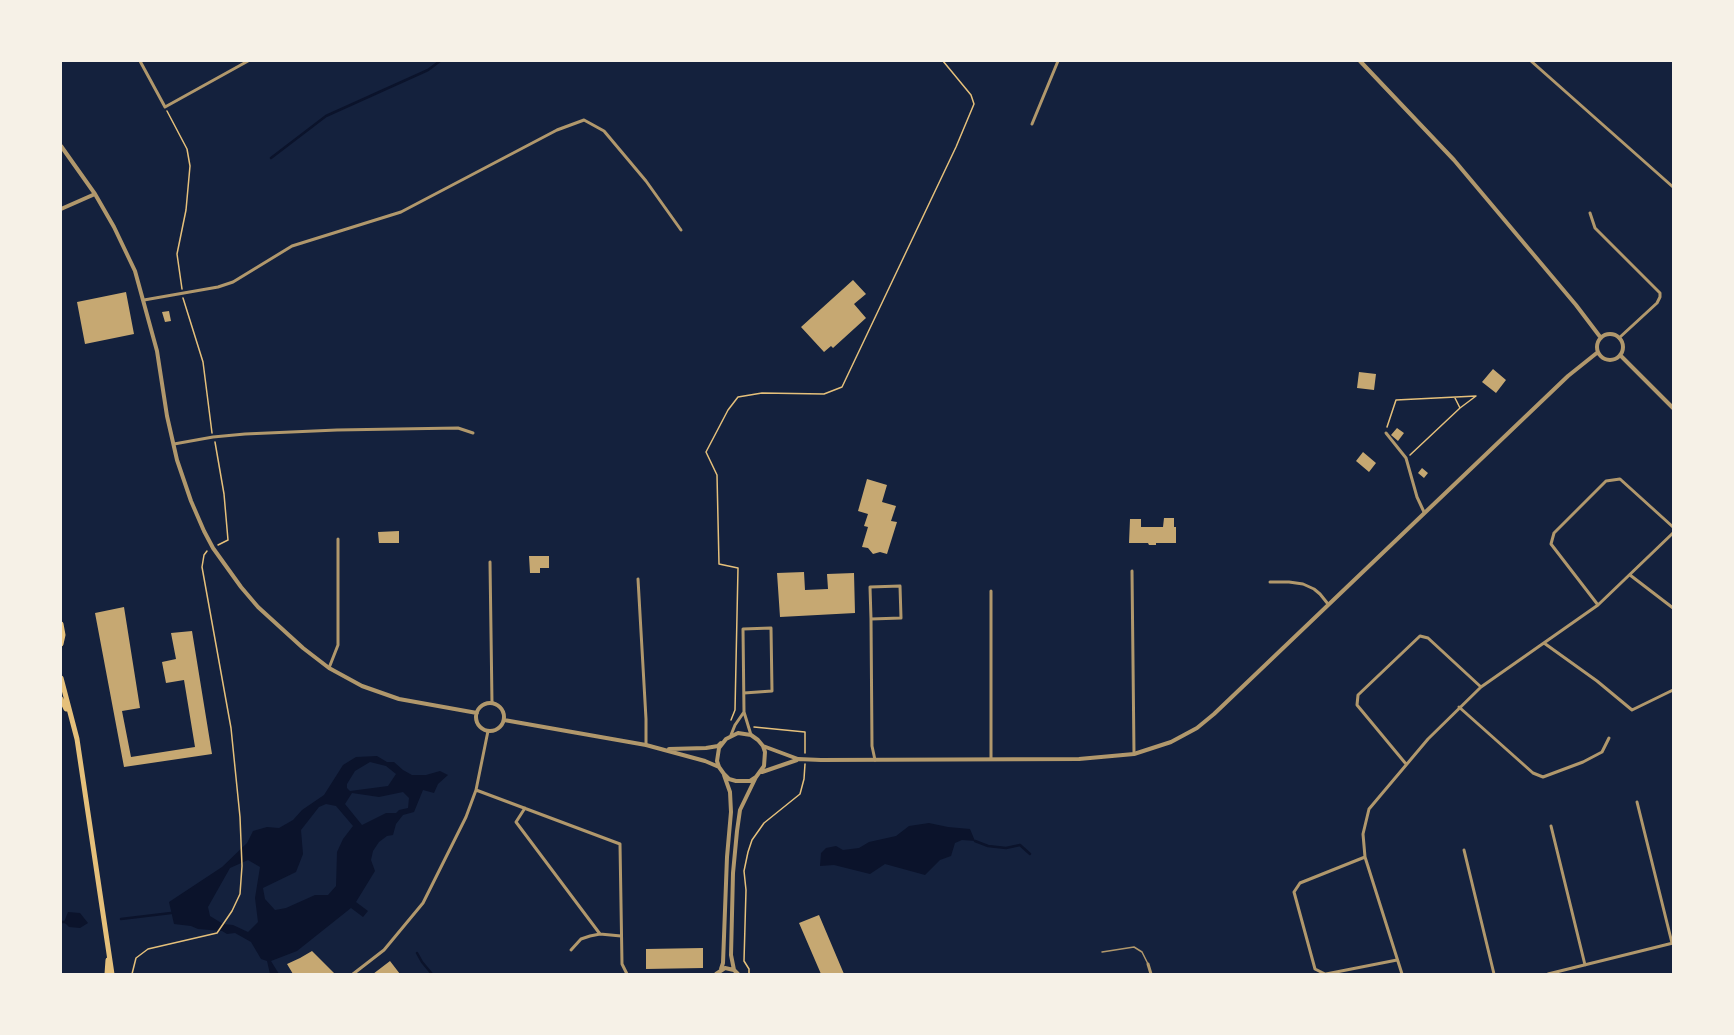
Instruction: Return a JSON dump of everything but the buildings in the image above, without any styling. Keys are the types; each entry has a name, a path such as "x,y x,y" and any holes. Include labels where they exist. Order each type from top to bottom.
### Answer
{"highway":[{"path":"61,624 63,635 61,644"},
{"path":"61,678 77,739 112,974"},
{"path":"61,699 71,717"},
{"path":"107,974 108,949"}],"street":[{"path":"140,61 165,107 248,61"},
{"path":"1032,124 1058,61"},
{"path":"1360,61 1454,160 1601,338"},
{"path":"1531,61 1673,187"},
{"path":"144,300 223,285 239,278 292,246 401,212 557,130 584,120 604,131 646,181 681,230"},
{"path":"61,146 95,194 120,237 135,272 157,351 167,416 191,501 213,548 241,587 258,607 297,643 329,668 362,686 399,699 476,713"},
{"path":"61,209 95,194"},
{"path":"1590,213 1595,228 1660,293 1657,303 1619,338"},
{"path":"1608,334 1619,338 1623,348 1620,355 1612,360 1608,360 1598,352 1597,345 1601,338 1608,334"},
{"path":"763,746 798,759 1078,759 1134,754 1171,742 1197,728 1214,714 1568,376 1598,352"},
{"path":"1620,355 1673,408"},
{"path":"174,444 213,437 337,430 458,428 473,433"},
{"path":"1386,433 1406,458 1417,497 1424,512"},
{"path":"1598,605 1551,544 1554,533 1606,481 1620,479 1673,527"},
{"path":"1402,974 1365,857 1363,834 1369,809 1406,764 1459,707 1481,687 1598,605 1673,533"},
{"path":"329,668 338,645 338,539"},
{"path":"490,562 492,703"},
{"path":"1132,571 1134,754"},
{"path":"1630,575 1673,608"},
{"path":"638,579 646,719 646,745"},
{"path":"1270,582 1303,584 1314,589 1328,604"},
{"path":"871,619 901,618 900,586 870,587 872,746 875,760"},
{"path":"991,591 991,758"},
{"path":"744,693 772,691 771,628 743,629 744,712 751,735"},
{"path":"1406,764 1357,705 1358,695 1420,636 1428,638 1481,687"},
{"path":"1544,643 1597,681 1632,710 1673,690"},
{"path":"492,703 500,707 504,720 500,727 488,731 484,730 478,725 476,721 476,713 481,706 492,703"},
{"path":"1459,707 1533,774 1543,777 1582,762 1602,752 1609,738"},
{"path":"731,736 735,726 744,712"},
{"path":"504,720 664,749 705,761 719,768 724,774 736,781 750,781 756,777 761,772 766,759 763,746 758,740 745,733 731,736 718,746 706,748 664,749"},
{"path":"353,974 384,950 423,903 466,817 476,790 488,731"},
{"path":"719,768 717,754 723,742"},
{"path":"761,772 798,759"},
{"path":"716,974 721,969 723,963 727,857 731,812 730,792 724,774"},
{"path":"734,970 731,955 733,873 737,831 740,810 756,777"},
{"path":"476,790 620,844 622,964 627,974"},
{"path":"1548,974 1672,943 1637,802"},
{"path":"525,808 516,822 600,934"},
{"path":"1550,826 1584,965"},
{"path":"1464,850 1494,974"},
{"path":"1365,857 1300,883 1294,892 1315,969 1325,974 1397,960"},
{"path":"571,950 581,939 600,934 621,936"},
{"path":"1148,964 1151,974"},
{"path":"721,969 725,968 734,970 738,974"}],"lane":[{"path":"1102,952 1134,947 1142,952 1148,964"}],"path":[{"path":"731,721 735,710 738,568 719,564 717,475 706,452 728,410 738,397 762,393 824,394 842,387 956,147 974,104 971,95 943,61"},
{"path":"132,974 136,958 148,949 217,934 232,911 240,894 242,866 231,728 202,567 204,555 228,540 224,494 219,472 217,447 213,437 203,362 182,293 178,254 186,210 190,166 187,149 165,107"},
{"path":"1386,433 1389,417 1396,400 1476,396 1460,408 1406,458"},
{"path":"1455,398 1460,408"},
{"path":"748,727 805,732 805,753"},
{"path":"749,974 749,969 744,961 746,890 744,871 748,852 752,840 764,823 800,794 804,779 805,763"}],"water":[{"path":"377,756 387,762 394,762 403,770 412,775 426,775 440,771 448,775 438,784 434,793 423,790 414,812 403,815 396,824 393,835 387,836 379,842 373,851 371,860 375,871 356,902 368,911 363,917 351,908 297,951 271,961 279,974 270,974 267,961 261,959 251,942 235,933 227,934 222,931 198,929 191,926 174,924 169,902 222,867 247,843 253,831 267,827 279,828 293,820 302,810 324,795 343,765 356,757","holes":["370,762 386,766 396,774 388,786 350,791 347,788 347,784 355,771","403,792 409,798 408,808 399,810 396,813 386,813 362,825 345,804 352,793 379,797","326,804 336,806 353,826 343,839 337,852 336,886 328,895 315,895 286,908 275,910 265,899 263,888 296,872 303,854 301,830 319,807","248,860 260,867 255,898 258,922 248,932 233,925 223,924 210,916 208,907 230,868"]},
{"path":"929,823 948,827 970,829 975,841 962,840 955,843 951,856 940,860 925,875 885,864 870,874 834,865 820,866 821,853 826,848 836,846 843,850 859,848 869,842 896,836 909,826"},
{"path":"68,912 80,913 88,923 80,928 69,927 64,922"}],"waterway":[{"path":"271,158 326,116 428,70 440,61"},
{"path":"975,841 988,846 1006,848 1020,845 1030,854"},
{"path":"121,919 171,913"},
{"path":"61,922 67,922"},
{"path":"417,953 432,974"}]}
